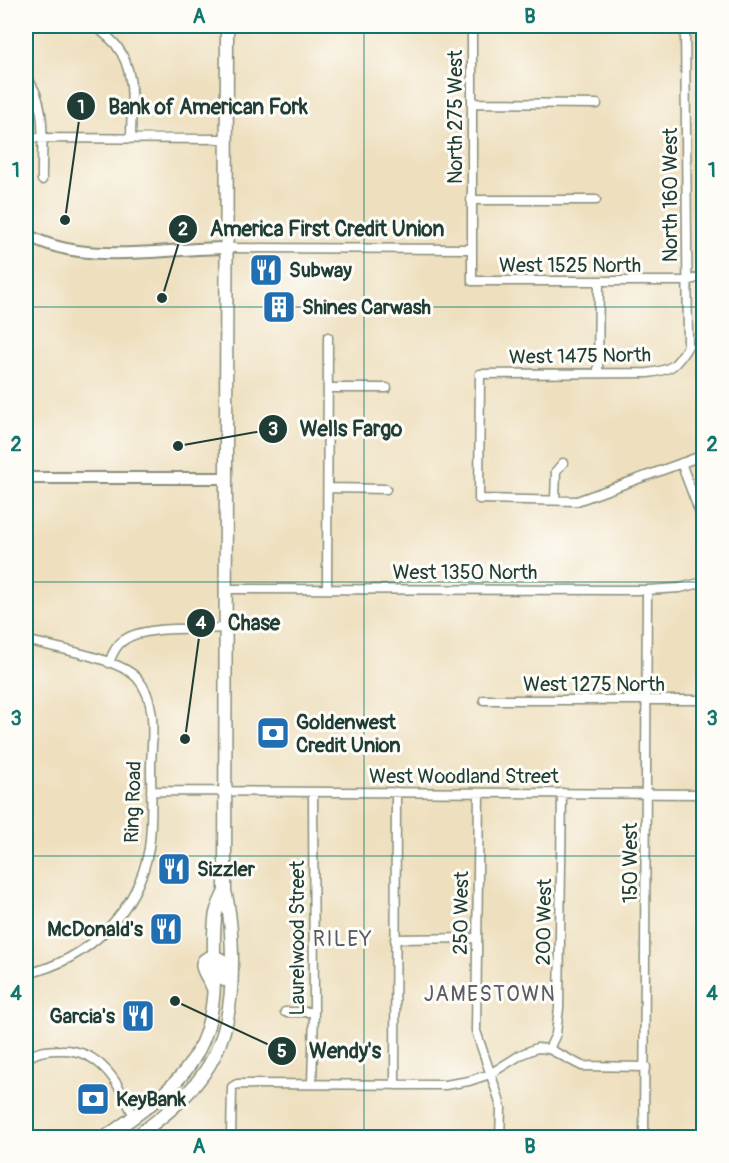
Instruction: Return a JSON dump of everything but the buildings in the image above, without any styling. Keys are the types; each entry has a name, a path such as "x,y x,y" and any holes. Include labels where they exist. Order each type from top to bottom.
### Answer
{"main road":[{"path":"134,1137 186,1097 207,1069 222,1038 231,1000 231,914 225,891 227,26"},
{"path":"104,1137 173,1086 195,1056 208,1026 214,996 216,914 225,891"},
{"path":"207,1069 224,994 224,964 215,956"},
{"path":"152,1125 155,1112 176,1095 192,1075 195,1056"},
{"path":"124,1137 132,1128 134,1117"}],"street":[{"path":"95,26 116,44 128,65 132,85 131,139"},
{"name":"North 275 West","path":"472,26 472,281"},
{"name":"North 160 West","path":"678,362 688,346 685,26"},
{"path":"26,77 38,96 41,113 42,180"},
{"path":"472,104 597,104"},
{"path":"26,138 227,140"},
{"path":"471,200 596,200"},
{"path":"26,234 51,246 97,252 226,248 471,249"},
{"name":"West 1525 North","path":"472,281 687,281 704,276"},
{"path":"598,373 599,281"},
{"path":"327,588 328,337"},
{"name":"West 1475 North","path":"555,500 479,499 480,374 648,373 667,370 678,362"},
{"path":"328,388 387,388"},
{"path":"563,463 556,471 555,500 577,501 704,455"},
{"path":"681,463 704,524"},
{"path":"26,478 226,478"},
{"path":"329,488 386,489"},
{"name":"West 1350 North","path":"225,589 647,590 680,588 704,582"},
{"name":"150 West","path":"644,1137 647,590"},
{"path":"109,663 120,642 138,633 161,629 225,628"},
{"name":"Ring Road","path":"26,640 126,669 143,687 152,714 151,830 148,854 139,881 126,907 109,927 84,949 60,963 26,974"},
{"name":"West 1275 North","path":"484,700 704,700"},
{"name":"West Woodland Street","path":"151,791 704,794"},
{"name":"Laurelwood Street","path":"312,1084 313,792"},
{"path":"395,1085 396,792"},
{"name":"250 West","path":"479,793 476,1031 501,1108 500,1137"},
{"name":"200 West","path":"549,1049 556,1034 559,1008 562,793"},
{"path":"395,939 477,938"},
{"path":"285,1012 314,1012"},
{"path":"231,1137 232,1087 237,1084 445,1085 469,1082 490,1074 522,1054 537,1048 549,1049 582,1066 646,1067"},
{"path":"26,1059 36,1052 50,1050 73,1050 88,1056 107,1070 134,1117"}],"place":[{"name":"Bank of American Fork","path":"65,220"},
{"name":"Subway","path":"266,270"},
{"name":"America First Credit Union","path":"162,298"},
{"name":"Shines Carwash","path":"279,307"},
{"name":"Wells Fargo","path":"178,446"},
{"name":"Goldenwest Credit Union","path":"273,733"},
{"name":"Chase","path":"185,739"},
{"name":"Sizzler","path":"174,869"},
{"name":"McDonald's","path":"166,929"},
{"name":"Wendy's","path":"175,1001"},
{"name":"Garcia's","path":"138,1016"},
{"name":"KeyBank","path":"93,1099"}],"district":[{"name":"RILEY","path":"343,939"},
{"name":"JAMESTOWN","path":"490,994"}]}
